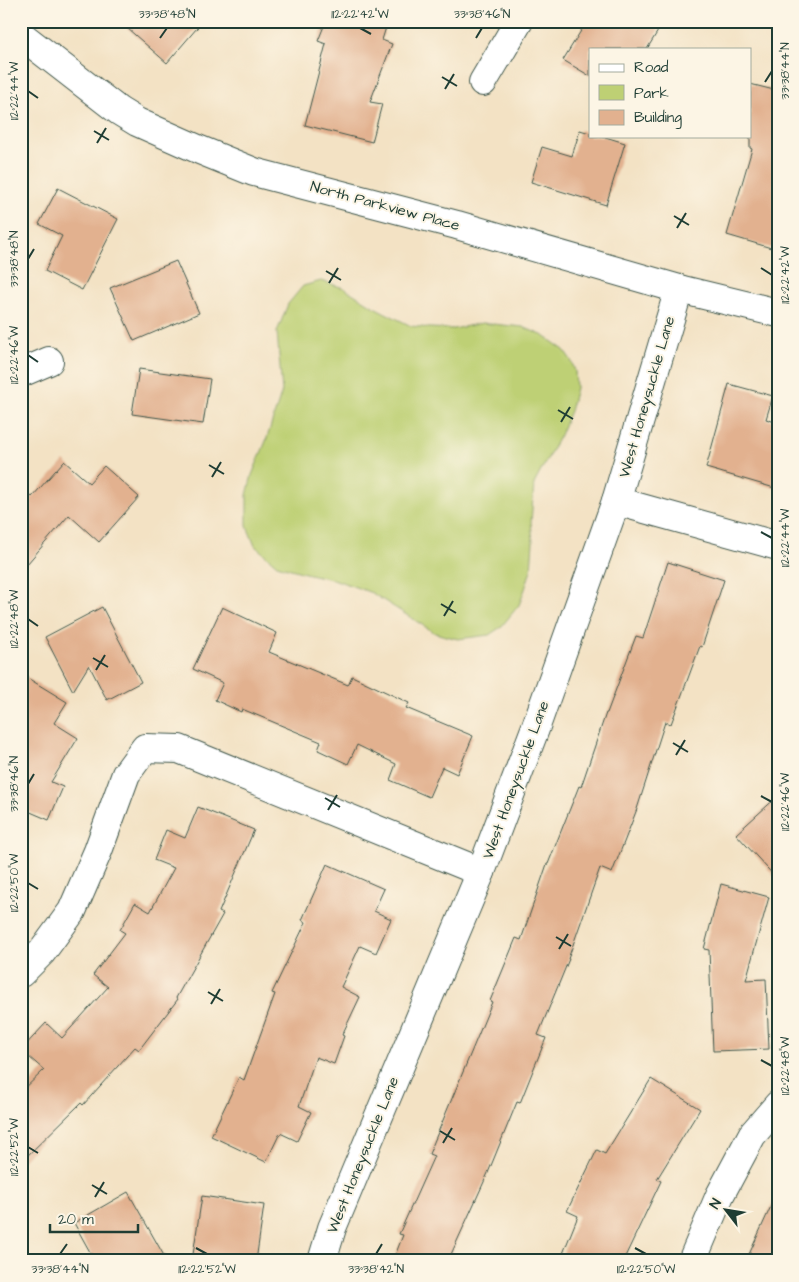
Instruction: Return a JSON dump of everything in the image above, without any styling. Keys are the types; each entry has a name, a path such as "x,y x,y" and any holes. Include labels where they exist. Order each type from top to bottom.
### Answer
{"street":[{"path":"483,82 519,21"},
{"name":"North Parkview Place","path":"21,35 137,122 254,172 457,225 679,288 778,313"},
{"name":"West Honeysuckle Lane","path":"322,1261 332,1228 481,872 535,730 616,501 679,288"},
{"path":"21,373 49,361"},
{"path":"616,501 778,546"},
{"path":"21,973 42,952 72,911 98,851 126,774 145,748 179,749 481,872"},
{"path":"692,1261 720,1195 752,1135 778,1104"}],"green space":[{"path":"321,281 344,288 376,308 411,326 454,329 482,323 523,327 544,336 564,350 571,360 575,371 576,388 570,411 560,435 534,484 531,522 533,542 531,570 519,605 501,627 489,635 458,639 435,633 372,593 336,580 277,565 255,546 247,526 247,495 252,475 266,441 282,391 277,332 288,304 303,286"}],"building":[{"path":"119,21 203,21 167,63"},
{"path":"326,21 388,21 382,40 392,44 370,102 382,104 372,142 305,125 326,44 318,41"},
{"path":"587,21 664,21 648,48 589,48 589,75 563,60"},
{"path":"752,84 778,91 778,250 727,235 752,149 750,148 750,138 752,138"},
{"path":"580,130 589,133 589,138 609,138 625,143 606,205 531,182 542,147 572,156"},
{"path":"58,188 118,219 82,290 45,271 62,236 39,224"},
{"path":"176,261 199,313 134,341 110,288"},
{"path":"139,369 210,379 203,424 132,414"},
{"path":"729,384 773,396 766,419 778,423 778,489 706,468"},
{"path":"64,461 89,483 104,466 139,497 99,542 69,515 21,571 21,487 32,497"},
{"path":"668,562 724,580 702,647 700,646 671,724 665,722 637,809 612,873 600,868 569,959 538,1035 546,1038 520,1103 517,1102 488,1173 448,1261 393,1261 403,1235 399,1234 434,1156 429,1154 492,1002 490,1001 516,938 521,940 547,864 579,786 581,787 606,713 636,636 643,638"},
{"path":"102,607 141,682 107,700 89,665 73,691 45,637"},
{"path":"222,607 277,633 269,652 348,685 352,676 409,703 406,708 473,736 457,774 442,767 429,797 390,780 396,764 357,745 348,764 318,750 321,742 242,709 241,712 215,700 223,683 193,669"},
{"path":"21,674 67,702 54,723 78,738 51,782 63,787 49,820 21,808"},
{"path":"778,796 778,880 736,834"},
{"path":"198,807 254,830 219,912 223,914 176,998 178,999 139,1050 135,1047 83,1105 81,1103 21,1162 21,1092 44,1070 21,1050 46,1023 62,1038 108,987 93,975 125,933 120,930 135,903 150,912 174,868 154,860 166,830 185,838"},
{"path":"327,864 384,889 374,911 391,919 376,953 360,946 341,987 360,997 342,1035 344,1036 334,1064 316,1057 299,1106 311,1112 297,1141 280,1133 266,1162 211,1136 239,1077 244,1080 275,994 272,993 306,922 302,920"},
{"path":"721,884 769,897 746,980 766,979 769,1049 713,1051 709,950 704,949"},
{"path":"651,1079 700,1109 657,1179 661,1181 623,1261 560,1261 578,1216 567,1211 597,1150 605,1154"},
{"path":"778,1191 778,1261 746,1261"},
{"path":"128,1192 167,1261 95,1261 74,1223"},
{"path":"202,1196 264,1205 256,1261 192,1261"}]}
